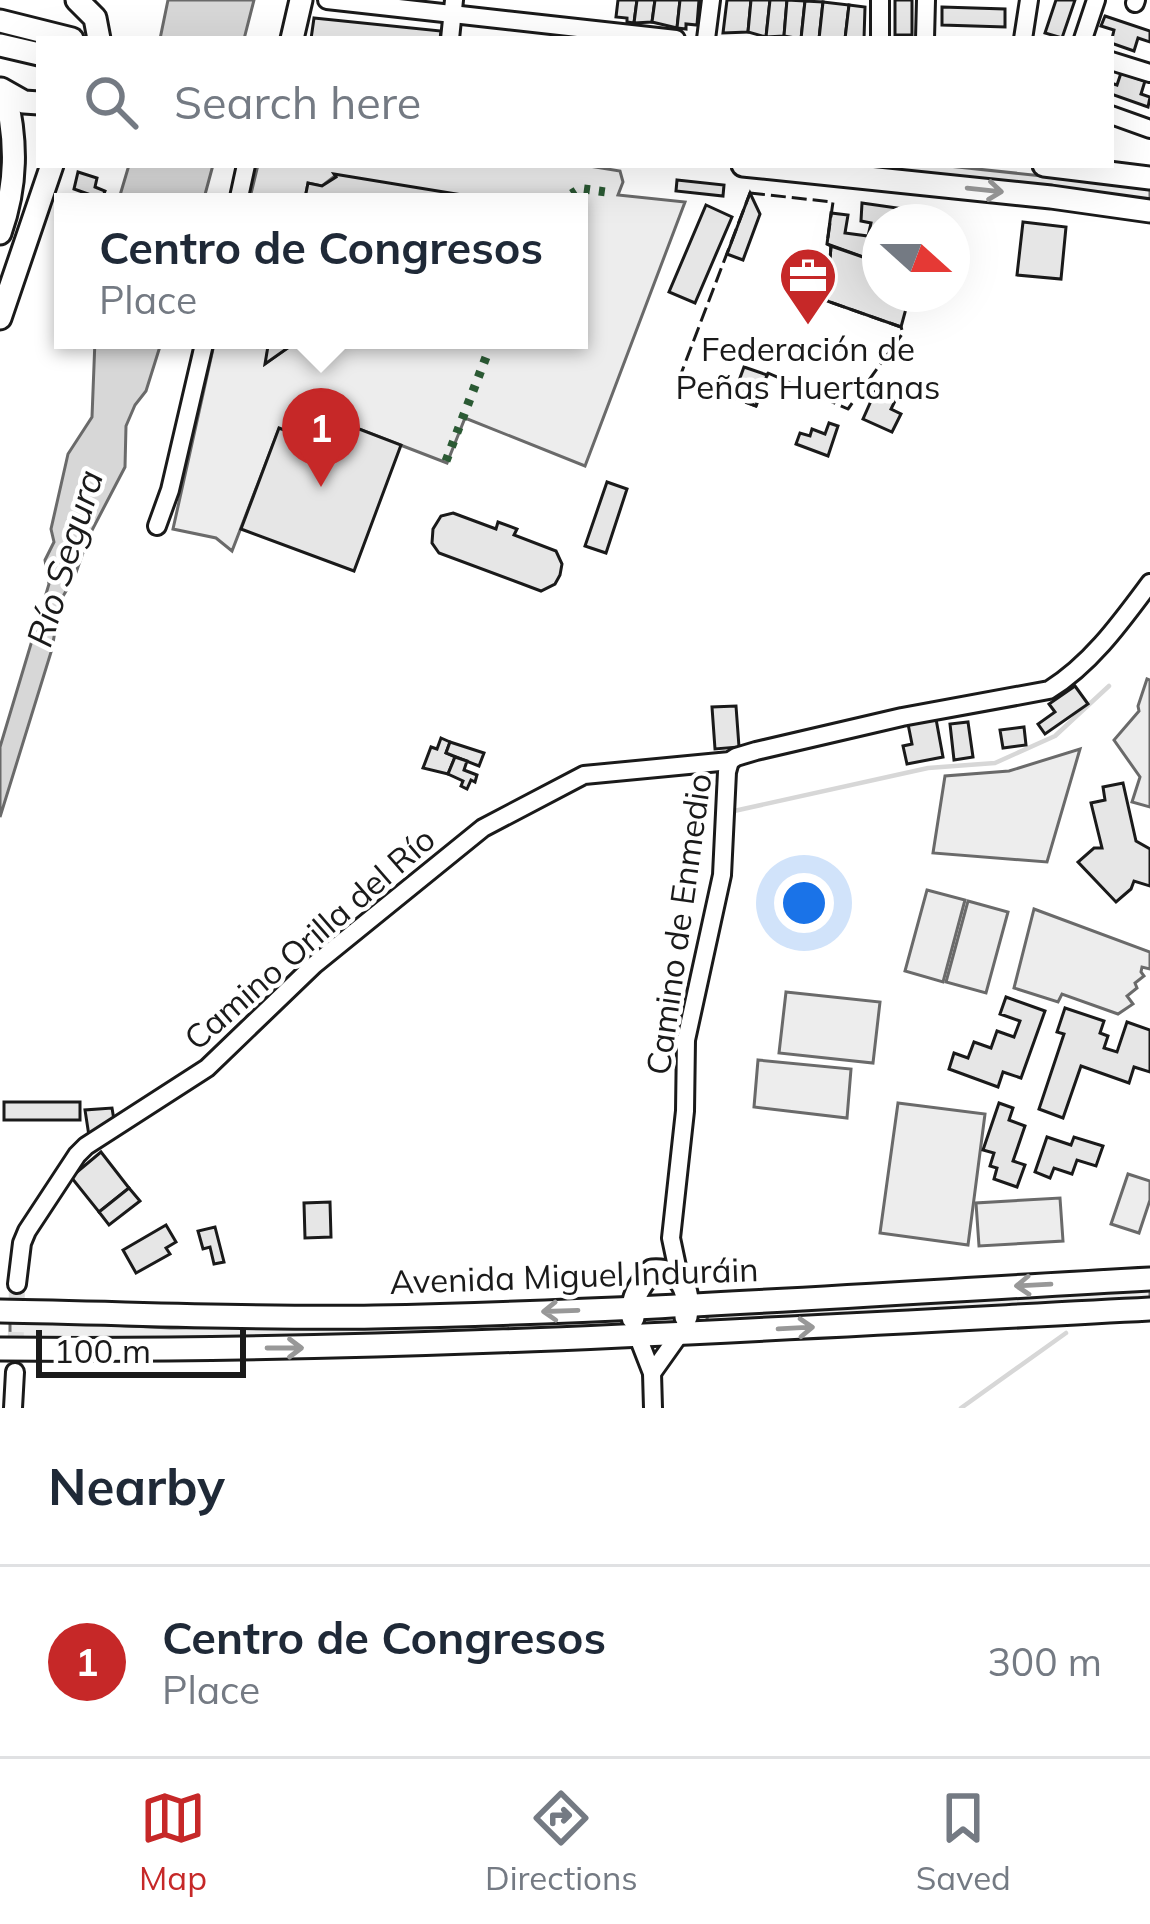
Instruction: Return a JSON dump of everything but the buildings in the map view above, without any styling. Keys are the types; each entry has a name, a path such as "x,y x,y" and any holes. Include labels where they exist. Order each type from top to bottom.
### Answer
{"main road":[{"path":"14,0 0,17 62,36"},
{"path":"76,0 90,12 99,32"},
{"path":"99,32 107,0"},
{"path":"293,36 301,0"},
{"path":"0,45 36,53"},
{"path":"3,90 36,104"},
{"path":"0,232 14,167 12,125 3,90"},
{"path":"0,318 51,168"},
{"path":"772,168 1150,211"},
{"path":"1068,168 1150,178"},
{"path":"638,1337 632,1308 637,1288 652,1271 666,1270 679,1276 688,1297 680,1335"},
{"name":"Avenida Miguel Induráin","path":"0,1311 286,1317 632,1308 1150,1279"},
{"name":"Avenida Miguel Induráin","path":"0,1348 318,1348 638,1337 1150,1309"}],"street":[{"path":"327,0 453,8 654,36"},
{"path":"706,36 711,0"},
{"path":"880,0 880,36"},
{"path":"926,0 926,36"},
{"path":"1025,36 1029,0"},
{"path":"1084,36 1096,0"},
{"path":"1114,62 1150,73"},
{"path":"1114,116 1150,129"},
{"path":"157,526 203,349"},
{"name":"Camino Orilla del Río","path":"17,1284 27,1231 86,1146 207,1068 314,965 483,828 584,775 730,761 902,717 1049,690 1085,663 1150,583"},
{"name":"Camino de Enmedio","path":"671,1238 685,1111 686,1040 722,875 730,761"},
{"path":"652,1271 671,1238"},
{"path":"671,1238 679,1276"},
{"path":"652,1373 680,1335"},
{"path":"638,1337 652,1373 653,1408"},
{"path":"13,1408 15,1372"}],"shaded area":[{"path":"257,168 602,168 620,171 623,182 618,195 685,202 585,466 465,418 447,463 320,414 310,440 279,429 232,551 216,538 173,529 213,349 268,349 266,363 286,349 588,349 588,193 439,193 336,175 322,186 308,183 306,193 251,193"},
{"path":"860,168 967,168 1090,181 1150,189 1150,200"},
{"path":"1147,679 1150,807 1132,802 1140,777 1114,740 1139,711"},
{"path":"1080,749 1047,862 933,853 945,776 1009,771"},
{"path":"927,890 965,900 943,982 905,971"},
{"path":"968,901 1008,912 986,993 946,982"},
{"path":"1034,909 1150,952 1150,969 1142,967 1144,976 1127,996 1133,1004 1118,1014 1062,994 1058,1002 1014,988"},
{"path":"786,992 880,1002 873,1063 779,1053"},
{"path":"758,1060 851,1069 847,1118 754,1107"},
{"path":"898,1103 985,1114 968,1245 880,1233"},
{"path":"1128,1174 1150,1181 1150,1200 1139,1233 1111,1224"},
{"path":"1060,1198 1063,1241 979,1246 976,1203"},
{"path":"1150,1289 1150,1298 724,1323 707,1319 713,1314"},
{"path":"625,1317 625,1328 10,1339 10,1320 171,1328 426,1326"}],"water":[{"path":"168,0 254,0 245,36 161,36"},
{"path":"128,168 212,168 205,193 121,193"},
{"name":"Río Segura","path":"95,349 159,349 146,391 126,426 125,467 60,601 52,649 0,817 0,747 49,584 45,560 54,542 51,529 68,454 92,417"}],"waterway":[{"path":"734,811 928,768 995,763 1055,736 1109,686"},
{"path":"961,1408 1066,1333"}],"tunnel":[{"path":"15,1372 17,1284"}],"hedge":[{"path":"584,189 613,193"},
{"path":"446,461 488,352"}],"fence":[{"path":"750,193 833,202 827,301 901,327 903,333 848,409 768,373 756,406 679,379 750,193"}],"place":[{"name":"Federación de Peñas Huertanas","path":"808,327"},
{"name":"Centro de Congresos","path":"321,487"}]}
